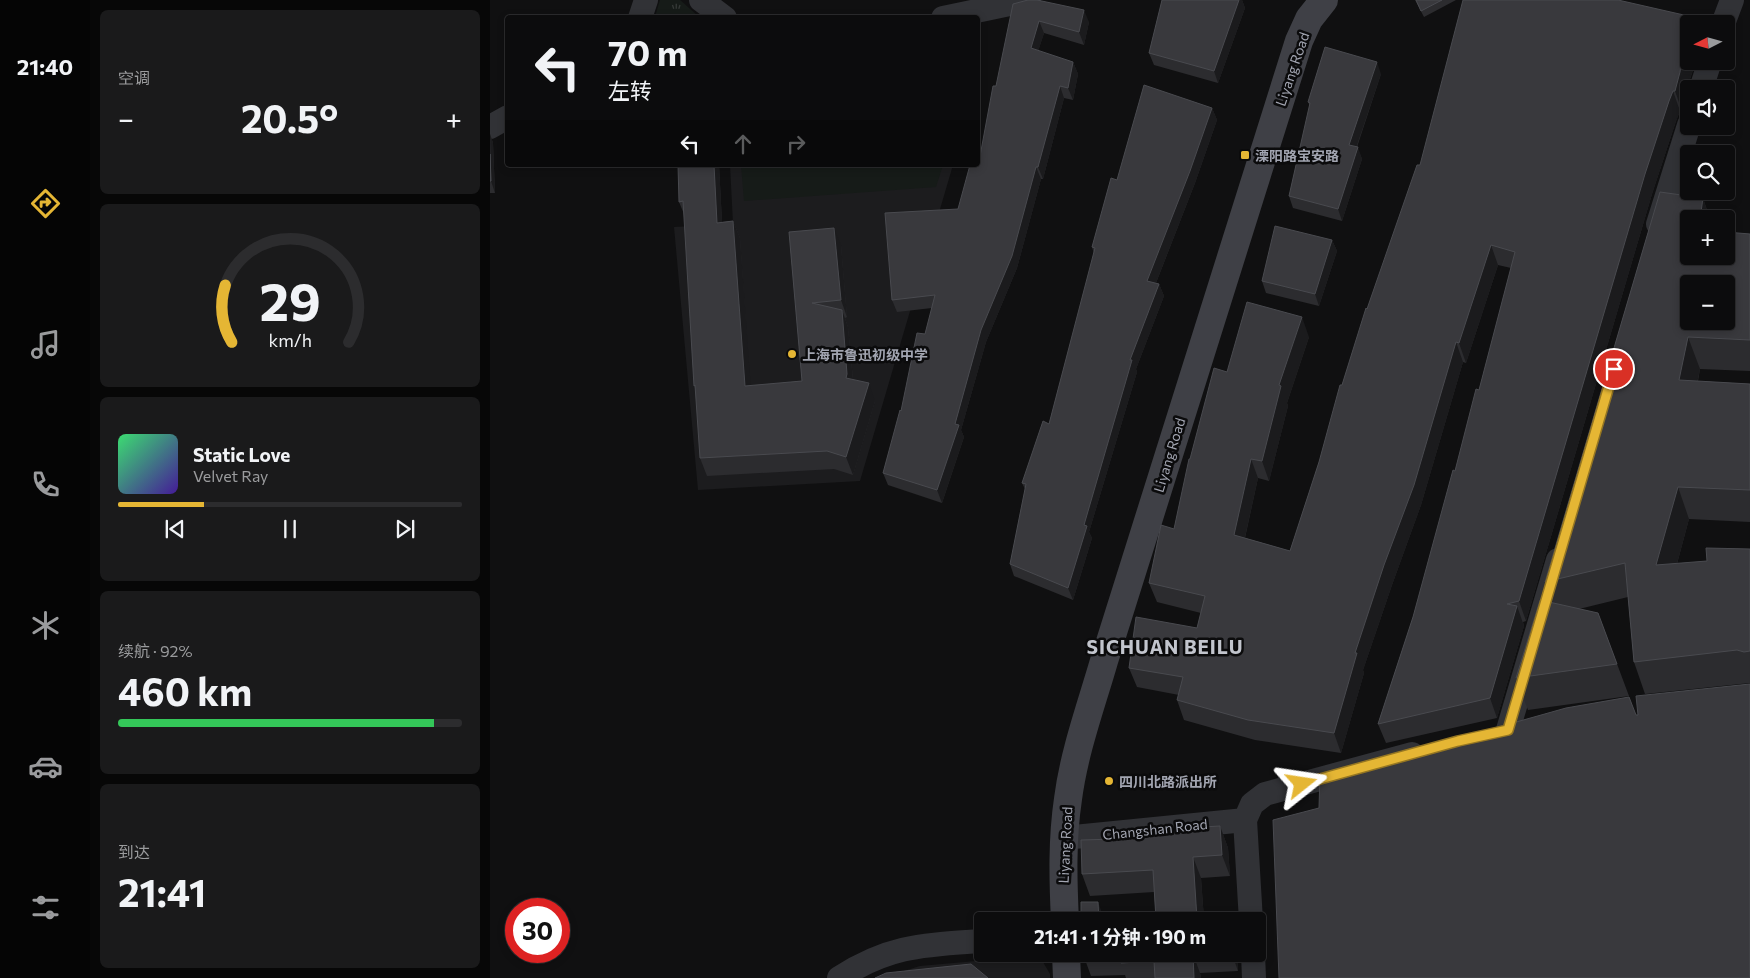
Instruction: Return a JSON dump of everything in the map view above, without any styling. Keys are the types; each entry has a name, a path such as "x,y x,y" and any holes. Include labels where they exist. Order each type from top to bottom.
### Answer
{"street":[{"path":"641,15 646,0"},
{"path":"702,0 721,15"},
{"path":"957,15 1029,0"},
{"name":"Liyang Road","path":"1064,912 1064,838 1068,797 1077,756 1107,652 1299,41 1309,19 1324,0"},
{"path":"1727,15 1732,0"},
{"path":"490,127 505,119"},
{"path":"1651,246 1686,135"},
{"path":"1533,725 1499,732 1564,540"},
{"path":"1250,912 1245,820 1252,804 1265,794 1430,748"},
{"name":"Changshan Road","path":"1064,838 1245,820"},
{"path":"839,978 874,958 905,948 974,941"},
{"path":"1066,962 1067,978"},
{"path":"1253,962 1254,978"}],"shaded area":[{"name":"上海市鲁迅初级中学","path":"730,167 952,167 860,481 698,490 674,227 733,224"},
{"path":"974,961 1043,962 1050,974 1050,978 881,978 920,966"}],"green space":[{"path":"660,0 680,0 697,15 656,15"},
{"path":"741,167 942,167 936,187 744,201"}],"building":[{"path":"1037,0 1084,10 1079,32 1039,21 1031,48 1073,62 1068,88 1060,86 1012,256 981,330 955,424 959,425 937,490 883,473 901,411 917,333 925,334 935,295 892,300 885,213 958,209 969,167 980,167 980,156 993,86 996,86 1013,4"},
{"path":"1162,0 1239,0 1214,71 1149,53"},
{"path":"1416,0 1442,0 1421,11"},
{"path":"1463,0 1618,0 1684,15 1680,15 1680,70 1675,91 1673,91 1669,101 1645,174 1519,601 1507,604 1517,606 1490,698 1378,724 1413,617 1453,470 1455,471 1476,389 1479,390 1515,252 1491,245 1459,343 1456,342 1414,485 1384,565 1355,653 1357,653 1334,733 1248,720 1177,700 1183,677 1129,668 1136,617 1197,628 1205,596 1149,583 1161,525 1174,529 1189,459 1214,368 1227,372 1247,302 1302,317 1279,385 1281,386 1262,461 1251,459 1234,535 1290,551 1319,462 1340,385 1342,385 1366,308 1417,165 1420,165"},
{"path":"1325,47 1377,62 1349,145 1358,147 1338,209 1289,196 1310,103 1308,102"},
{"path":"1144,85 1212,108 1190,171 1147,281 1159,284 1130,360 1132,360 1084,525 1087,526 1068,588 1010,564 1026,484 1022,483 1043,421 1049,424 1095,248 1092,247 1111,178 1117,180"},
{"path":"678,167 714,167 717,223 733,221 745,386 802,381 789,232 834,228 841,300 812,303 842,310 846,378 869,383 846,457 827,451 700,458 683,201 679,202"},
{"path":"1660,192 1680,195 1680,200 1703,200 1701,210 1680,210 1680,265 1735,265 1735,233 1750,234 1750,340 1688,337 1679,380 1750,384 1750,490 1678,487 1656,565 1707,561 1706,548 1750,549 1750,651 1737,650 1634,662 1625,563 1545,582"},
{"path":"1275,226 1332,240 1315,294 1262,281"},
{"path":"1540,600 1598,613 1617,664 1516,678"},
{"path":"1750,684 1750,978 1279,978 1273,820 1319,808 1320,774 1357,771 1437,742 1566,708 1629,697 1636,715 1638,715 1636,696"},
{"path":"1220,826 1222,855 1193,857 1197,912 1156,912 1153,870 1082,874 1081,840 1116,839 1116,832"},
{"path":"1081,902 1098,902 1099,912 1081,912"},
{"path":"1154,962 1193,962 1194,978 1155,978"},
{"path":"971,964 988,978 875,978 886,973"}],"place":[{"name":"溧阳路宝安路","path":"1245,155"},
{"name":"上海市鲁迅初级中学","path":"792,354"},
{"name":"四川北路派出所","path":"1109,781"}],"district":[{"name":"SICHUAN BEILU","path":"1165,646"}],"route":[{"path":"1302,784 1458,741 1508,730 1614,369"}]}
